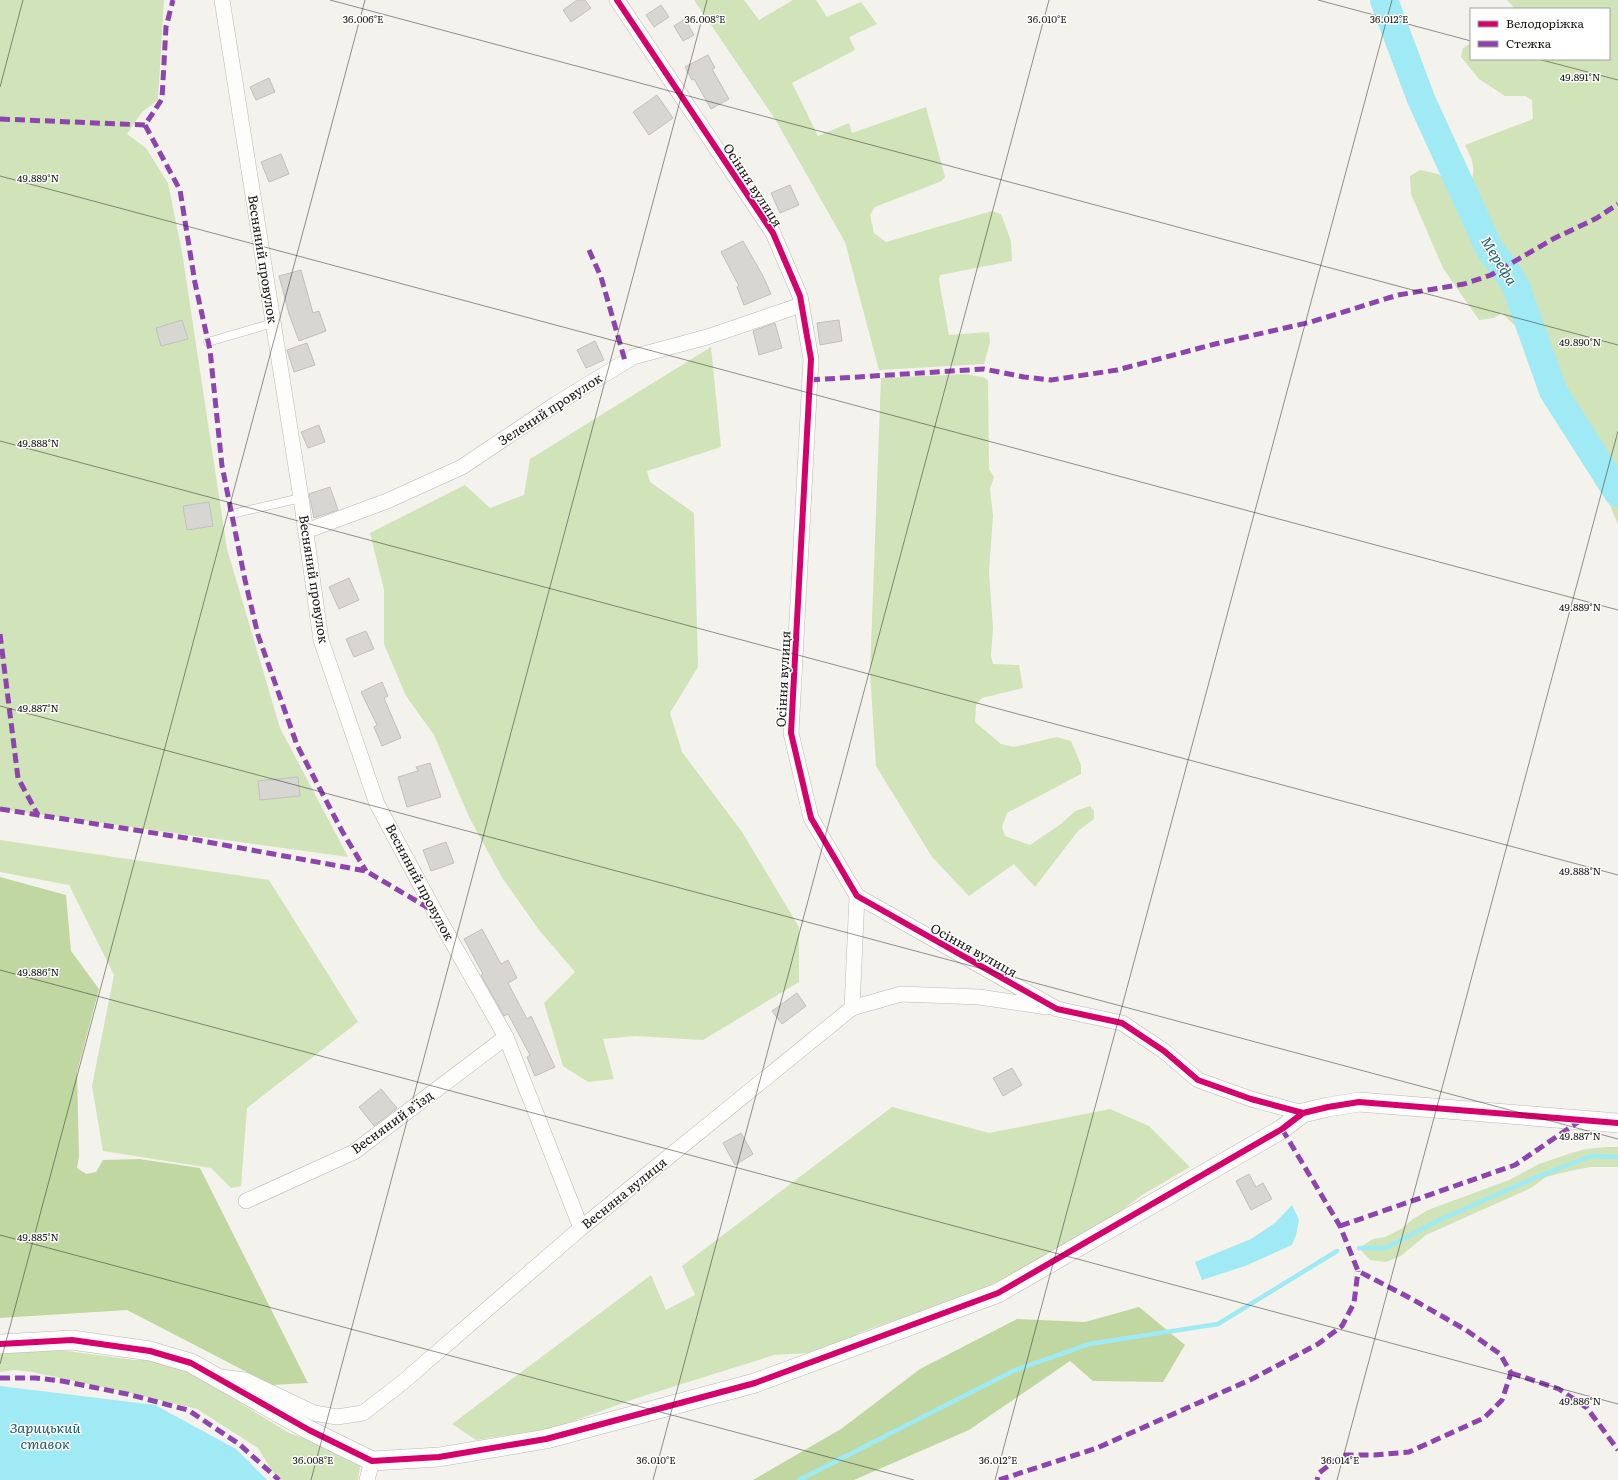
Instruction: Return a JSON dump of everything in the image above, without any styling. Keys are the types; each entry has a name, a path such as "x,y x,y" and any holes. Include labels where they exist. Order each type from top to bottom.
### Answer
{"street":[{"name":"Весняний провулок","path":"222,0 301,498 321,640 377,804 435,912 506,1037 581,1228"},
{"name":"Осіння вулиця","path":"617,0 773,233 800,296 811,359 791,733 811,818 857,896 1057,1009 1122,1022 1164,1051 1198,1080 1251,1099 1303,1113"},
{"name":"Зелений провулок","path":"306,531 388,501 462,467 556,404 633,357 707,337 801,305"},
{"path":"852,1008 857,896"},
{"name":"Весняна вулиця","path":"211,1375 245,1380 314,1413 337,1417 363,1413 403,1382 581,1228 852,1008 900,994 979,997 1057,1009"},
{"name":"Весняний в’їзд","path":"246,1201 354,1152 506,1037"},
{"path":"0,1344 72,1340 150,1351 191,1363 309,1430 372,1461 439,1457 546,1439 755,1383 991,1296 1064,1256 1282,1129 1303,1113 1359,1102 1618,1123"},
{"path":"367,1480 372,1461"}],"lane":[{"path":"208,342 273,323"},
{"path":"232,514 301,498"}],"green space":[{"path":"0,0 164,0 158,100 142,112 127,134 146,148 168,183 182,252 227,549 280,728 348,857 0,809"},
{"path":"694,0 744,0 759,20 793,0 816,0 827,17 861,2 877,24 849,37 855,50 792,83 818,136 849,123 852,133 926,107 945,177 942,181 875,207 870,215 874,233 886,242 992,211 1001,214 1011,241 1012,261 940,275 939,280 949,335 989,332 990,342 984,364 879,370 845,242 775,119"},
{"path":"1507,0 1618,0 1618,525 1610,505 1594,482 1575,432 1561,420 1527,337 1502,313 1494,318 1479,320 1443,268 1411,194 1410,176 1420,170 1438,174 1460,189 1469,187 1473,176 1473,166 1465,145 1533,119 1532,100 1525,96 1505,96 1479,79 1461,57 1463,48 1470,44 1470,60 1610,60 1610,8 1514,8"},
{"path":"711,347 721,447 647,471 650,482 694,513 698,667 670,713 682,752 742,832 799,927 799,982 703,1040 635,1036 603,1039 614,1079 588,1082 563,1066 544,1003 575,972 539,930 503,879 469,817 434,735 406,696 384,644 384,590 370,533 465,485 490,508 524,495 530,459"},
{"path":"966,374 985,378 988,381 989,469 994,477 990,489 993,516 989,571 993,628 991,656 993,664 1019,665 1023,688 982,698 976,705 975,722 1001,744 1014,747 1057,737 1071,741 1081,765 1081,774 1007,813 1002,827 1005,836 1030,845 1061,824 1075,811 1090,806 1094,811 1094,819 1078,831 1035,887 1014,864 969,896 932,857 876,766 870,673 881,378"},
{"path":"0,840 269,880 358,1022 247,1108 241,1186 231,1188 211,1168 103,1151 92,1086 114,975 69,885 0,872"},
{"path":"0,877 66,895 71,951 99,989 77,1072 79,1157 77,1168 86,1174 96,1172 103,1160 139,1159 200,1168 308,1383 272,1385 127,1310 0,1318"},
{"path":"892,1107 989,1133 1110,1109 1149,1126 1190,1167 1142,1195 1101,1226 1028,1268 963,1297 861,1332 823,1352 774,1355 634,1399 554,1428 476,1440 452,1424 651,1275 666,1310 695,1295 682,1266"},
{"path":"1605,1147 1618,1147 1618,1167 1590,1167 1546,1177 1531,1188 1426,1235 1401,1256 1386,1262 1370,1260 1359,1248 1373,1239 1385,1237 1401,1229 1413,1219 1428,1210 1509,1180 1539,1164 1571,1153"},
{"path":"1139,1307 1185,1345 1163,1382 1093,1381 1070,1361 969,1430 854,1480 753,1480 841,1429 920,1369 1017,1319 1085,1322"},
{"path":"45,1348 134,1360 149,1360 191,1373 289,1433 320,1444 357,1463 360,1467 358,1480 278,1480 258,1448 197,1409 32,1372 14,1370 0,1372 0,1352"}],"water":[{"path":"1292,1205 1299,1220 1292,1245 1245,1266 1202,1280 1195,1262 1251,1239 1275,1223"},
{"name":"Зарицький ставок","path":"0,1386 155,1405 236,1449 267,1480 0,1480"}],"building":[{"path":"577,0 585,0 591,8 571,22 563,10"},
{"path":"661,5 669,17 654,27 646,15"},
{"path":"685,19 694,35 683,41 674,26"},
{"path":"708,55 715,68 712,69 729,99 711,109 694,79 692,80 685,67"},
{"path":"269,78 275,92 256,100 250,87"},
{"path":"657,95 673,118 649,135 633,112"},
{"path":"281,154 289,174 269,182 261,162"},
{"path":"790,185 799,205 780,213 771,193"},
{"path":"743,241 763,276 771,294 744,305 737,287 739,286 721,252"},
{"path":"301,270 313,313 319,311 326,331 299,341 289,314 279,276"},
{"path":"182,320 188,339 161,346 156,328"},
{"path":"839,320 842,341 820,345 817,323"},
{"path":"775,323 782,348 759,355 753,331"},
{"path":"595,341 604,360 586,368 577,350"},
{"path":"307,343 315,365 294,372 287,350"},
{"path":"319,425 325,442 308,448 301,432"},
{"path":"330,487 338,510 314,518 309,494"},
{"path":"209,502 213,526 187,530 183,506"},
{"path":"349,578 359,600 339,609 329,587"},
{"path":"366,631 374,649 354,657 346,639"},
{"path":"382,682 388,696 384,698 401,738 382,746 374,727 377,725 361,692"},
{"path":"430,763 441,797 407,807 398,777 418,771 416,767"},
{"path":"298,777 300,796 260,800 258,781"},
{"path":"446,842 454,863 431,871 423,850"},
{"path":"482,929 501,964 508,960 517,978 508,983 527,1019 531,1016 555,1067 535,1076 527,1057 530,1055 508,1014 504,1016 481,975 483,974 464,939"},
{"path":"797,993 806,1006 782,1024 772,1011"},
{"path":"1012,1068 1022,1085 1003,1096 993,1078"},
{"path":"381,1089 397,1108 374,1126 359,1107"},
{"path":"741,1133 753,1154 735,1165 723,1143"},
{"path":"1249,1174 1256,1187 1263,1183 1272,1199 1251,1210 1236,1181"}],"waterway":[{"name":"Мерефа","path":"1384,0 1421,99 1490,250 1515,284 1553,391 1618,493"},
{"path":"1359,1248 1386,1248 1437,1221 1532,1179 1591,1156 1618,1157"},
{"path":"799,1480 1013,1371 1089,1344 1218,1324 1337,1251"}],"marked path":[{"path":"0,119 145,125 162,99 166,27 173,0"},
{"path":"145,125 180,190 195,283 210,350 222,466 245,580 258,635 297,745 342,831 366,871"},
{"path":"810,380 984,369 1024,377 1051,380 1117,370 1215,344 1311,322 1398,295 1464,284 1491,275 1553,239 1597,218 1618,204"},
{"path":"589,250 601,277 625,361"},
{"path":"0,634 18,778 38,815"},
{"path":"0,809 186,838 366,871 435,912"},
{"path":"1340,1226 1515,1165 1581,1120"},
{"path":"1282,1129 1340,1226 1358,1271 1412,1299 1466,1330 1500,1354 1511,1373 1502,1400 1484,1418 1409,1452 1374,1455 1342,1455 1319,1473 1317,1480"},
{"path":"999,1480 1097,1448 1252,1379 1318,1344 1342,1326 1354,1303 1358,1271"},
{"path":"1511,1373 1559,1389 1587,1408 1618,1450"},
{"path":"0,1378 35,1378 62,1381 127,1394 188,1410 239,1444 279,1480"}],"cycle path":[{"path":"617,0 773,233 800,296 811,359 791,733 811,818 857,896 1057,1009 1122,1023 1164,1051 1198,1080 1251,1099 1303,1113"},
{"path":"0,1344 72,1340 150,1351 191,1363 309,1430 372,1461 439,1457 546,1439 755,1383 998,1293 1282,1129 1303,1113 1359,1102 1618,1123"}]}
